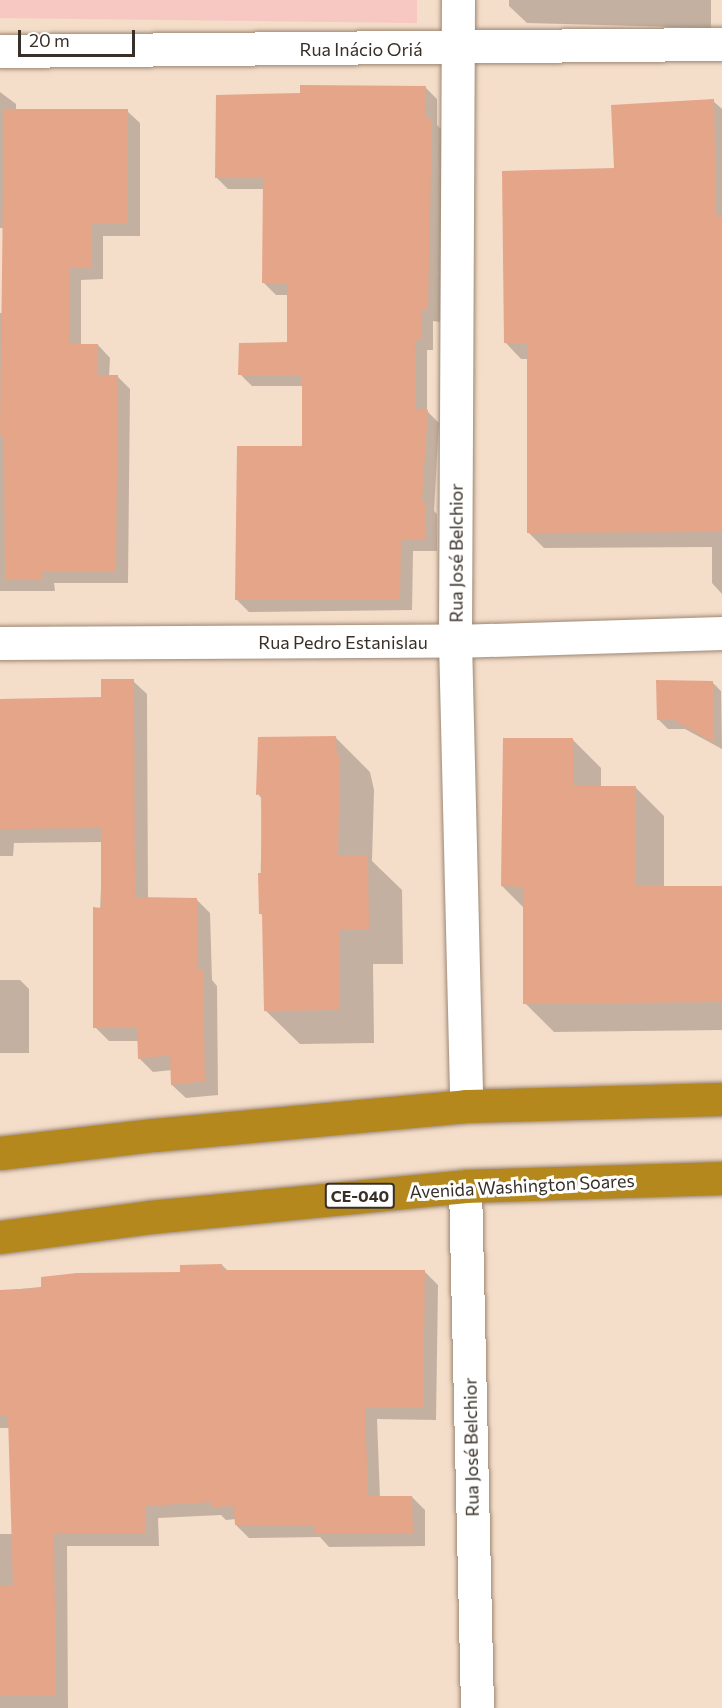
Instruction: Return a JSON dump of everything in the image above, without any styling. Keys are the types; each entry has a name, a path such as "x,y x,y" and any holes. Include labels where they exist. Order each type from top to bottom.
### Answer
{"highway":[{"path":"0,1154 154,1135 466,1106 722,1099"},
{"name":"Avenida Washington Soares","path":"0,1237 150,1216 465,1186 722,1178"}],"street":[{"name":"Rua José Belchior","path":"458,0 455,642 466,1106"},
{"name":"Rua Inácio Oriá","path":"0,51 458,49 722,44"},
{"name":"Rua Pedro Estanislau","path":"0,643 455,642 722,633"},
{"name":"Rua José Belchior","path":"465,1186 477,1708"}],"shaded area":[{"path":"0,0 417,0 417,23 0,18"}],"building":[{"path":"300,85 426,86 425,118 432,119 428,310 422,310 422,339 415,339 416,409 428,410 422,501 426,501 425,539 401,539 400,599 235,600 237,446 302,446 302,375 238,375 239,343 287,342 287,284 262,283 263,177 215,178 216,95 300,93"},
{"path":"714,99 716,215 722,215 722,532 527,533 527,343 504,343 502,171 614,168 611,105"},
{"path":"4,109 128,109 128,224 91,224 91,267 69,268 70,344 98,344 97,375 118,375 116,571 42,571 43,579 5,579 4,436 0,436"},
{"path":"101,679 134,679 135,897 197,898 198,970 203,970 205,1081 171,1085 170,1055 138,1059 137,1028 93,1028 93,907 101,908 101,828 0,829 0,699 101,697"},
{"path":"656,680 713,681 713,742 674,720 657,720"},
{"path":"336,736 337,755 340,755 338,855 368,855 369,930 339,930 340,1010 264,1011 262,914 259,914 258,873 262,873 261,794 256,795 258,737"},
{"path":"503,738 573,738 574,786 636,786 636,886 722,886 722,1002 523,1004 523,887 501,886"},
{"path":"222,1264 222,1270 425,1270 423,1408 365,1407 368,1496 412,1496 413,1534 314,1534 315,1525 235,1525 234,1506 212,1507 212,1502 145,1506 146,1534 54,1533 56,1696 0,1696 0,1586 13,1586 8,1416 0,1416 0,1290 41,1288 41,1277 77,1273 180,1272 180,1265"}]}
